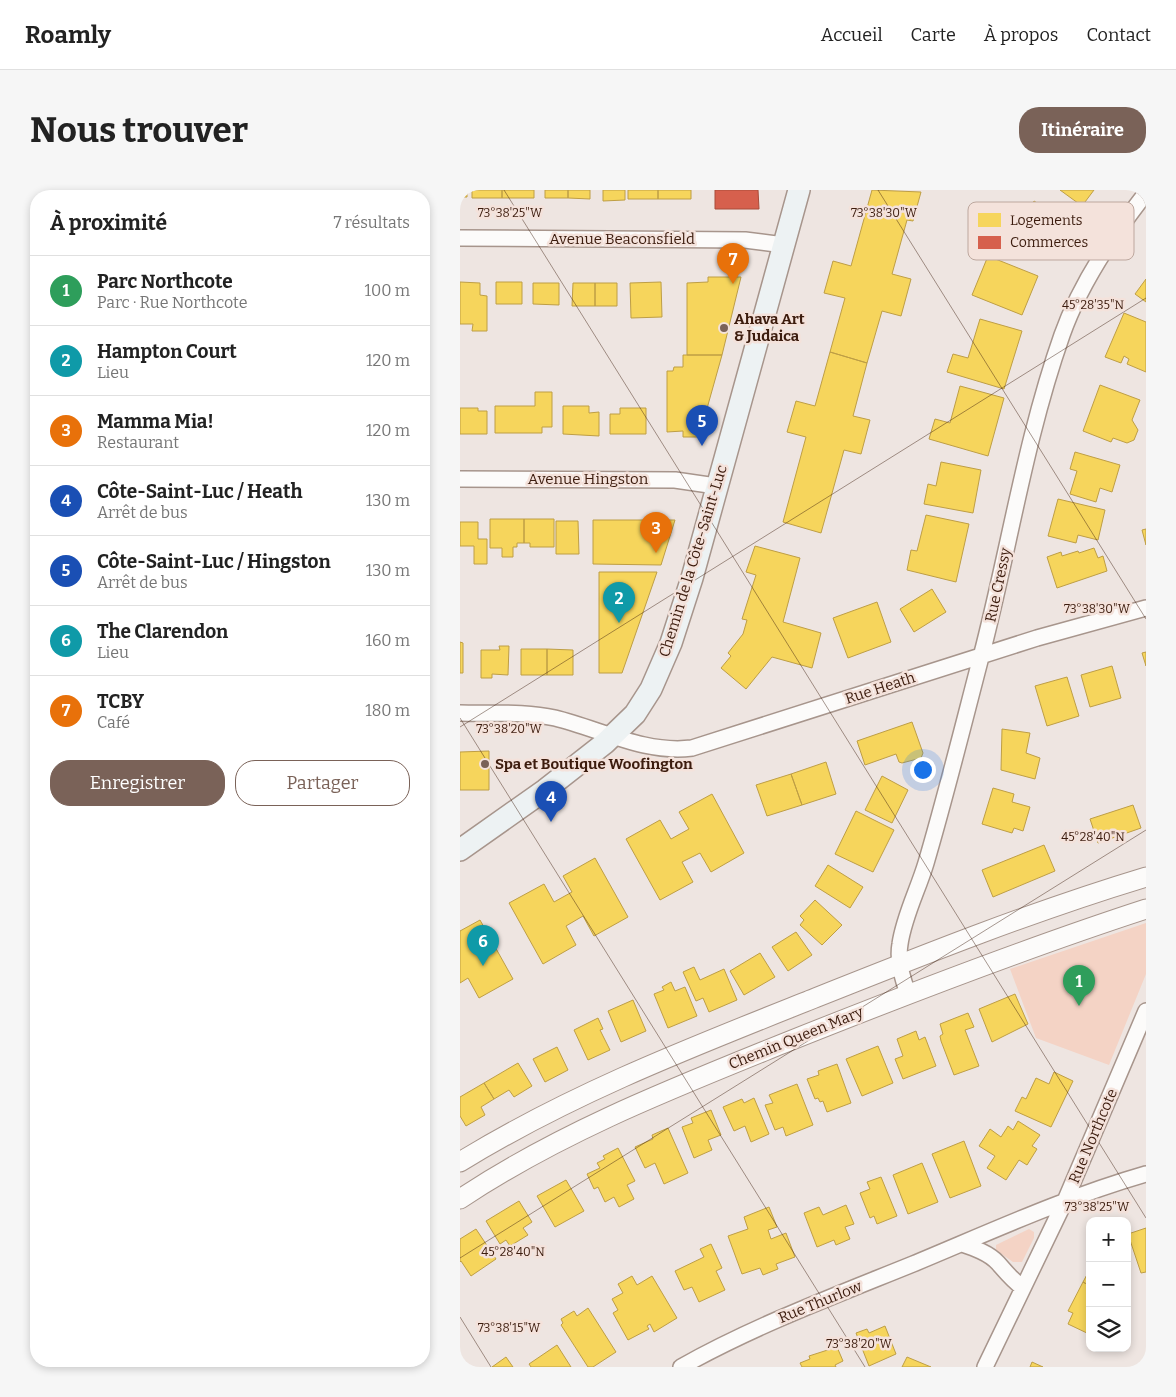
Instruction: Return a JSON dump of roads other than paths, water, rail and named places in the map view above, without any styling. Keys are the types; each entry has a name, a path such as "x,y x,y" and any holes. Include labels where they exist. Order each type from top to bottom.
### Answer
{"main road":[{"name":"Chemin de la Côte-Saint-Luc","path":"460,850 545,790 613,736 642,704 665,659 692,578 799,190"}],"street":[{"name":"Rue Cressy","path":"1134,210 1146,193"},
{"name":"Avenue Beaconsfield","path":"460,238 745,240 784,245"},
{"name":"Rue Cressy","path":"908,993 900,964 900,943 926,864 981,656 1030,442 1062,334 1100,260"},
{"name":"Avenue Hingston","path":"460,479 675,480 716,486"},
{"name":"Rue Heath","path":"460,714 535,715 554,718 656,747 680,750 692,748 1083,624 1146,608"},
{"name":"Chemin Queen Mary","path":"460,1162 537,1118 610,1082 900,964 1048,908 1146,877"},
{"name":"Chemin Queen Mary","path":"460,1199 545,1147 613,1113 908,993 999,959 1146,909"},
{"name":"Rue Northcote","path":"985,1367 1065,1201 1146,1011"},
{"name":"Rue Thurlow","path":"680,1367 762,1326 1065,1201 1146,1174"},
{"path":"962,1244 981,1251 997,1261 1006,1275 1023,1288"}],"place":[{"name":"TCBY","path":"733,284"},
{"name":"Ahava Art & Judaica","path":"724,328"},
{"name":"Côte-Saint-Luc / Hingston","path":"702,446"},
{"name":"Mamma Mia!","path":"656,553"},
{"name":"Hampton Court","path":"619,623"},
{"name":"Spa et Boutique Woofington","path":"485,764"},
{"name":"Côte-Saint-Luc / Heath","path":"551,822"},
{"name":"The Clarendon","path":"483,966"},
{"name":"Parc Northcote","path":"1079,1006"}]}
